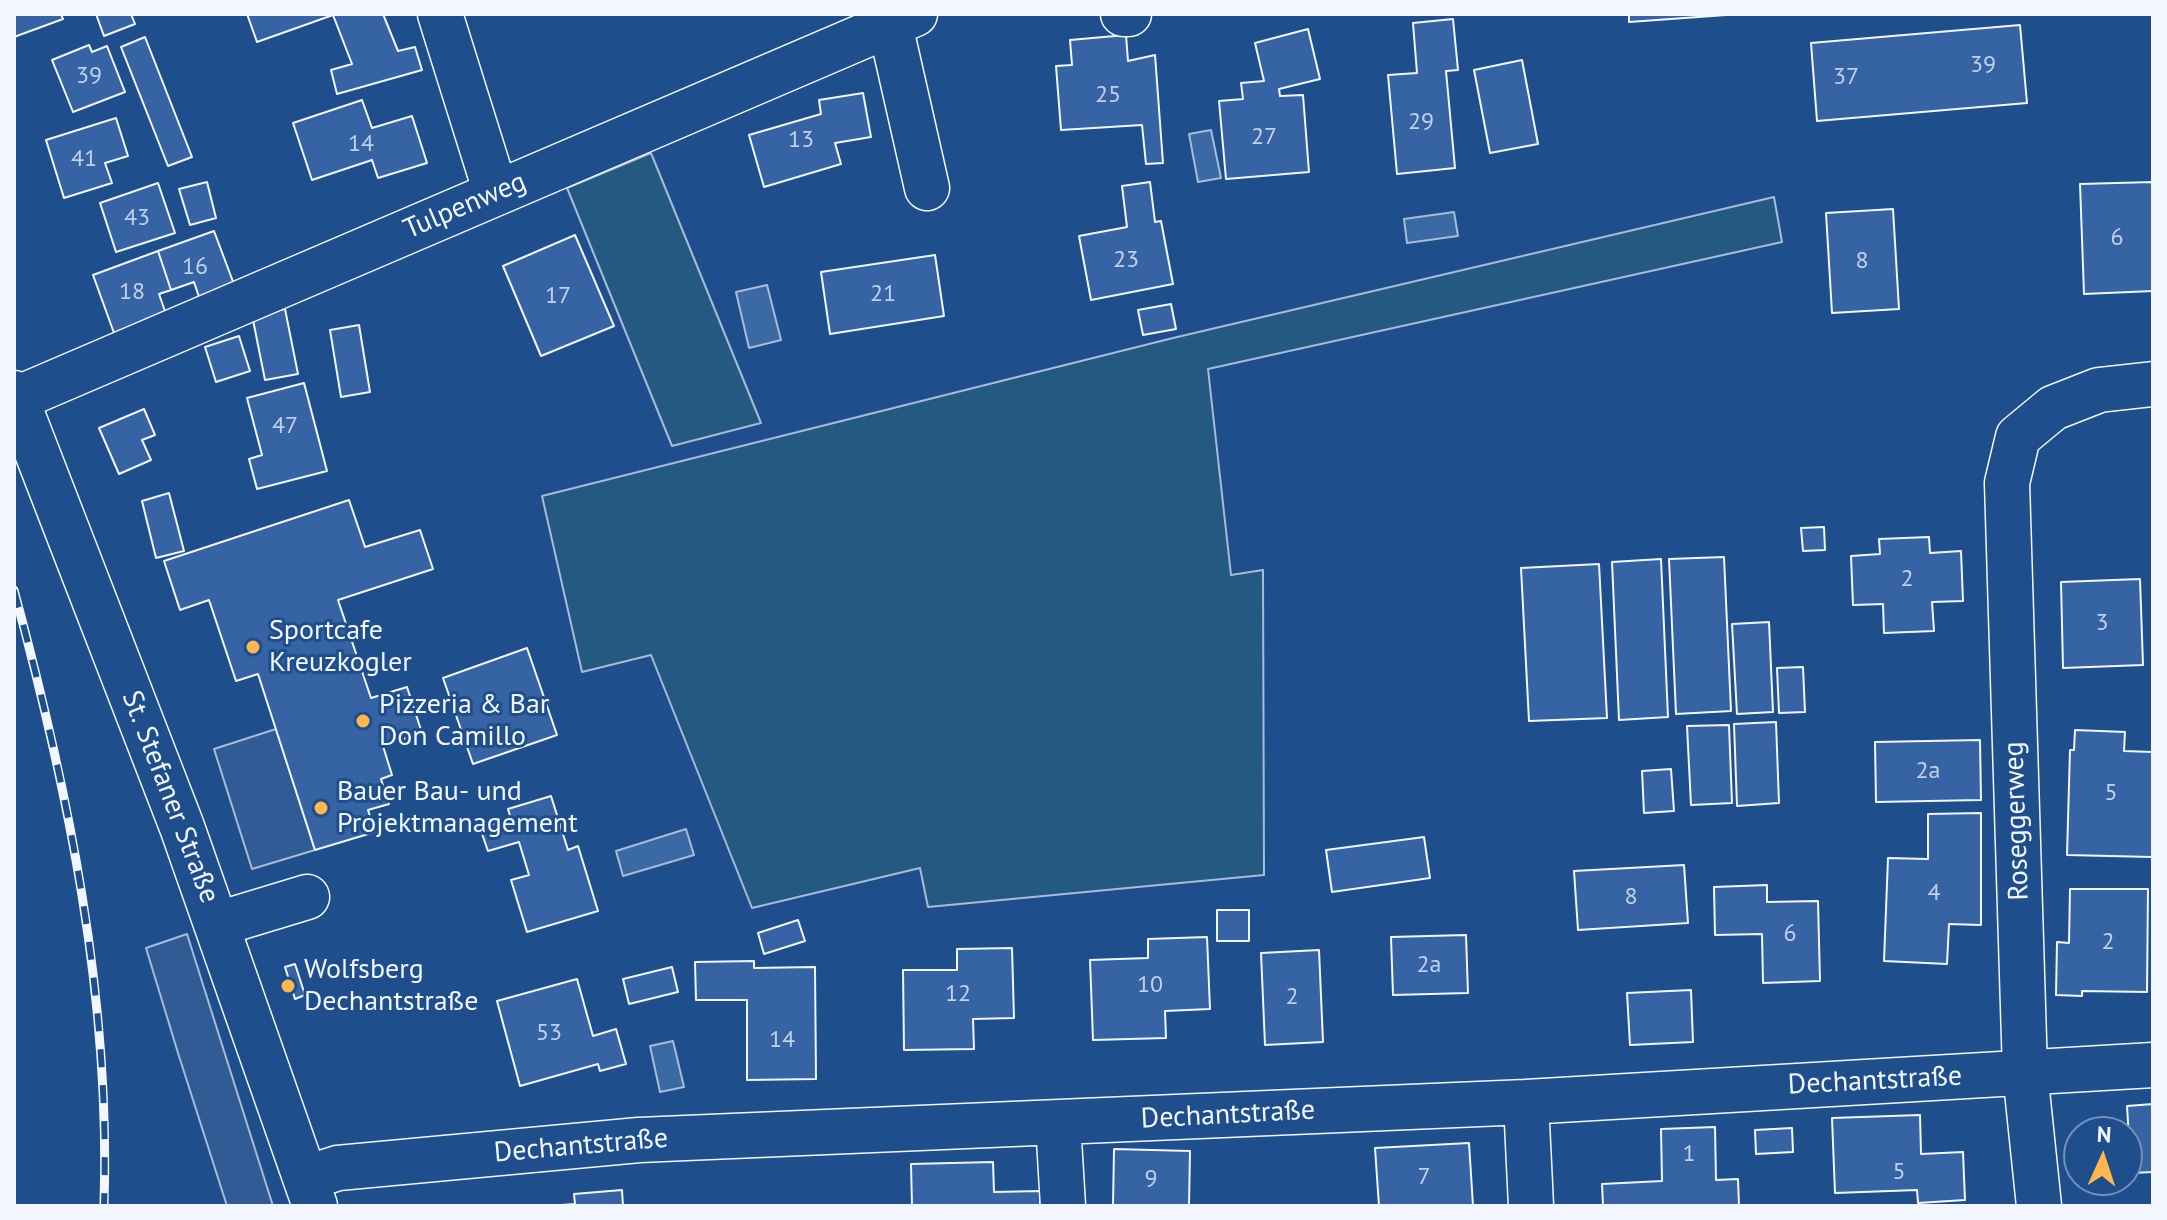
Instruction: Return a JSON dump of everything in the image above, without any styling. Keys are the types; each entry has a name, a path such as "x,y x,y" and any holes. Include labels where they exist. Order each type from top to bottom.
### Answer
{"street":[{"path":"440,14 496,193"},
{"path":"902,19 927,188"},
{"name":"Tulpenweg","path":"15,396 902,19"},
{"name":"Roseggerweg","path":"2039,1206 2025,1072 2007,483 2018,437 2053,408 2099,390 2153,384"},
{"name":"St. Stefaner Straße","path":"15,396 218,924 310,1192"},
{"path":"218,924 307,897"},
{"name":"Dechantstraße","path":"310,1192 338,1168 639,1140 1526,1102 2153,1065"},
{"path":"1526,1102 1531,1206"},
{"path":"1058,1123 1063,1206"}],"shaded area":[{"path":"1211,130 1221,178 1198,182 1189,134"},
{"path":"651,153 761,423 672,446 567,188"},
{"path":"1774,197 1782,242 1208,369 1231,575 1263,570 1264,875 928,907 920,868 752,908 651,655 582,672 542,496 1173,338"},
{"path":"1454,212 1458,236 1407,243 1404,219"},
{"path":"767,285 781,340 749,348 736,292"},
{"path":"276,729 315,850 252,869 214,749"},
{"path":"686,829 694,855 623,876 616,851"},
{"path":"187,934 273,1206 227,1206 178,1053 146,948"},
{"path":"673,1041 684,1087 660,1092 650,1046"}],"building":[{"path":"14,14 61,14 63,19 14,37"},
{"path":"96,14 131,14 135,24 104,36"},
{"path":"247,14 383,14 398,51 415,47 422,70 337,94 331,70 352,64 333,15 257,42"},
{"path":"1629,14 1740,14 1629,22"},
{"path":"1453,19 1458,70 1446,71 1455,168 1397,174 1388,75 1417,73 1413,23"},
{"path":"2020,25 2027,103 1817,121 1811,43"},
{"path":"1308,29 1320,79 1279,89 1280,96 1303,95 1309,172 1226,179 1219,101 1243,99 1241,83 1264,81 1255,43"},
{"path":"1126,35 1128,61 1155,55 1163,163 1146,164 1142,125 1061,130 1056,66 1072,65 1070,40"},
{"path":"145,37 192,157 168,166 121,47"},
{"path":"89,45 92,52 107,46 125,92 73,112 52,60"},
{"path":"1522,60 1538,144 1490,153 1474,70"},
{"path":"863,93 871,137 835,143 841,164 764,187 749,135 821,114 819,100"},
{"path":"362,100 372,128 412,116 427,163 378,178 372,160 312,180 293,123"},
{"path":"116,118 128,156 105,163 112,183 64,198 46,140"},
{"path":"207,182 216,218 190,225 179,189"},
{"path":"1150,182 1155,222 1161,221 1173,284 1091,300 1079,236 1127,227 1122,186"},
{"path":"2153,182 2153,291 2084,294 2080,184"},
{"path":"158,183 175,233 116,252 100,203"},
{"path":"1893,209 1899,309 1832,313 1826,213"},
{"path":"214,231 235,287 200,300 194,282 171,290 158,251"},
{"path":"575,235 614,326 541,356 503,266"},
{"path":"158,251 171,290 159,294 166,314 114,333 93,275"},
{"path":"935,255 944,316 830,334 821,272"},
{"path":"1171,304 1176,329 1143,335 1138,310"},
{"path":"285,309 298,374 265,380 252,315"},
{"path":"359,325 370,392 341,397 330,330"},
{"path":"239,336 250,371 216,382 205,347"},
{"path":"304,383 327,471 257,489 249,459 262,455 247,398"},
{"path":"144,409 155,435 142,440 151,460 119,474 99,428"},
{"path":"169,493 184,551 156,558 142,501"},
{"path":"349,500 365,547 420,530 433,569 338,600 371,698 407,687 422,733 383,746 392,775 381,779 389,804 368,810 375,832 315,850 258,674 236,681 209,600 180,610 164,561"},
{"path":"1824,527 1825,550 1803,551 1801,528"},
{"path":"1929,537 1930,553 1961,551 1963,601 1932,602 1934,631 1884,633 1883,604 1853,605 1851,556 1880,554 1879,539"},
{"path":"1724,557 1731,711 1676,714 1669,559"},
{"path":"1661,559 1668,717 1619,720 1612,562"},
{"path":"1599,564 1607,718 1529,721 1521,568"},
{"path":"2140,579 2143,665 2063,668 2061,582"},
{"path":"1769,622 1773,712 1737,714 1732,624"},
{"path":"527,648 557,735 473,764 443,678"},
{"path":"1803,667 1805,712 1779,713 1777,668"},
{"path":"1776,722 1779,803 1737,806 1734,724"},
{"path":"1729,725 1732,803 1691,805 1687,726"},
{"path":"2075,730 2125,732 2124,751 2153,752 2152,857 2067,855 2070,750 2074,750"},
{"path":"1980,740 1981,800 1876,802 1875,742"},
{"path":"1671,769 1674,811 1644,813 1642,771"},
{"path":"551,796 568,850 578,846 598,911 527,932 511,880 529,875 519,842 488,851 480,828 511,819 508,809"},
{"path":"1981,813 1981,925 1949,924 1947,964 1884,961 1888,858 1928,859 1928,814"},
{"path":"1424,837 1430,878 1332,892 1326,850"},
{"path":"1684,865 1688,923 1578,930 1574,871"},
{"path":"1767,885 1767,902 1818,901 1820,981 1763,983 1762,934 1715,935 1714,887"},
{"path":"2070,889 2148,889 2147,992 2082,991 2082,996 2056,995 2057,942 2069,943"},
{"path":"1217,910 1249,910 1249,941 1217,941"},
{"path":"798,920 805,941 764,954 758,933"},
{"path":"1466,935 1468,993 1393,995 1391,937"},
{"path":"1207,937 1210,1009 1165,1011 1166,1038 1093,1040 1090,960 1148,958 1148,939"},
{"path":"1012,948 1014,1018 973,1019 974,1049 904,1050 903,970 957,970 957,949"},
{"path":"1319,950 1323,1042 1265,1045 1261,953"},
{"path":"754,961 754,968 815,967 816,1079 747,1080 747,1000 696,1000 695,962"},
{"path":"295,964 305,995 295,999 285,967"},
{"path":"672,967 678,992 629,1004 623,979"},
{"path":"577,979 593,1036 616,1029 626,1064 600,1071 598,1064 520,1086 497,1001"},
{"path":"1691,990 1693,1042 1630,1045 1627,993"},
{"path":"2153,1104 2153,1172 2143,1172 2143,1116 2128,1116 2127,1106"},
{"path":"1920,1115 1921,1154 1963,1152 1965,1200 1918,1203 1917,1190 1835,1193 1832,1118"},
{"path":"1715,1127 1716,1180 1738,1179 1739,1206 1603,1206 1602,1184 1662,1181 1661,1129"},
{"path":"1792,1128 1793,1152 1756,1154 1755,1130"},
{"path":"1469,1143 1473,1206 1379,1206 1375,1148"},
{"path":"1114,1149 1190,1151 1189,1206 1113,1206"},
{"path":"993,1162 994,1192 1040,1191 1040,1206 912,1206 911,1164"},
{"path":"622,1190 623,1206 547,1206 575,1204 574,1194"}],"railway":[{"path":"14,590 52,741 82,895 100,1050 104,1206"}],"place":[{"name":"Sportcafe Kreuzkogler","path":"253,647"},
{"name":"Pizzeria & Bar Don Camillo","path":"363,721"},
{"name":"Bauer Bau- und Projektmanagement","path":"321,808"},
{"name":"Wolfsberg Dechantstraße","path":"288,986"}]}
